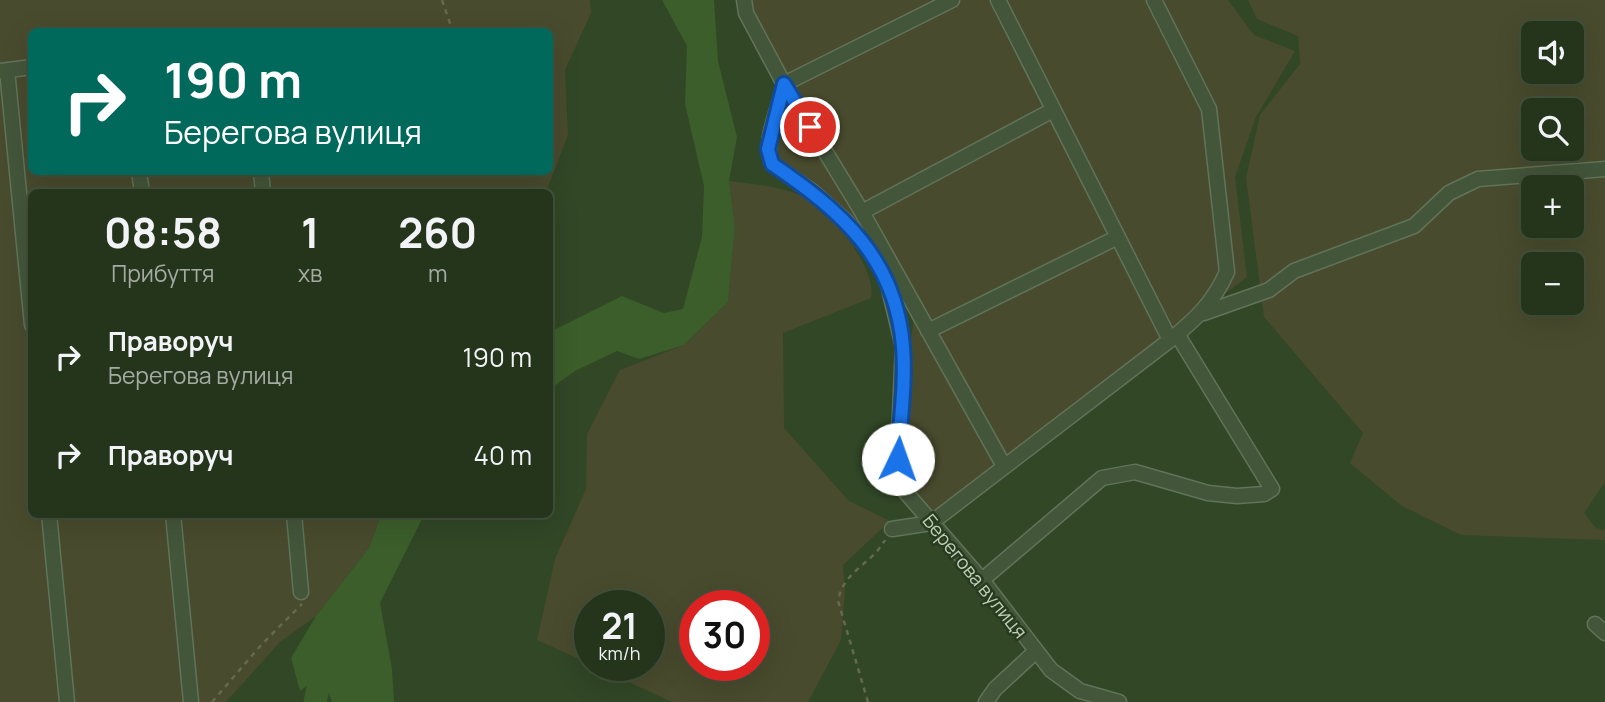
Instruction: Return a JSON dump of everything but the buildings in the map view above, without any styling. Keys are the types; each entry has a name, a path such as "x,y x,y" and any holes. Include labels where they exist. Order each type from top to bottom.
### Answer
{"street":[{"path":"744,0 746,13 784,84 862,212 1004,466"},
{"path":"784,84 952,0"},
{"path":"982,580 1102,478 1135,472 1208,493 1237,496 1264,494 1272,489 1174,337 1118,237 998,0"},
{"path":"891,529 932,523 1174,337 1203,313 1216,296 1227,272 1209,109 1154,0"},
{"path":"28,67 4,70 28,289"},
{"name":"Берегова вулиця","path":"784,84 771,134 769,158 772,164 812,191 846,221 885,272 903,347 898,459 901,487 982,580 1051,670 1080,691 1119,702"},
{"path":"862,212 1053,110"},
{"path":"1203,313 1269,290 1293,271 1414,226 1449,193 1478,179 1605,169"},
{"path":"928,331 1118,237"},
{"path":"49,518 67,702"},
{"path":"173,518 191,702"},
{"path":"294,518 301,592"},
{"path":"986,702 1036,651"}],"path":[{"path":"442,0 452,28"},
{"path":"868,702 838,601 840,588 856,568 880,550 891,529"},
{"path":"212,702 262,644 298,611 302,605 301,592"}],"shaded area":[{"path":"0,0 590,0 591,13 565,70 568,135 553,174 553,28 28,28 28,175 553,175 547,189 28,189 28,518 380,518 369,548 316,616 280,642 226,702 0,702"},
{"path":"662,0 714,0 718,61 737,137 729,181 735,226 728,302 684,345 639,359 617,351 575,371 553,387 553,330 622,296 664,313 683,309 702,237 704,186 685,104 687,46"},
{"path":"745,0 1228,0 1254,35 1295,51 1256,117 1235,177 1247,277 930,518 903,485 906,379 916,301 868,203 869,239 850,216 812,181 776,162 773,137 784,101"},
{"path":"1248,0 1605,0 1605,482 1584,513 1596,528 1605,530 1605,540 1461,535 1402,506 1350,463 1363,433 1264,317 1246,178 1260,115 1300,64 1298,36 1257,19"},
{"path":"729,181 781,189 810,199 830,216 851,243 868,273 871,287 871,298 783,333 784,428 849,501 890,521 843,565 845,589 841,640 808,702 672,702 627,681 665,681 665,590 574,590 574,657 537,640 555,559 586,489 587,434 620,370 684,345 728,302 735,226"},
{"path":"380,518 422,518 380,603 392,669 394,702 332,702 322,675 300,691 291,658 316,616 369,548"}],"waterway":[{"path":"315,702 325,656 330,648"}],"route":[{"path":"810,127 784,84 768,149 772,164 812,191 846,221 885,272 895,304 903,347 898,459"}]}
